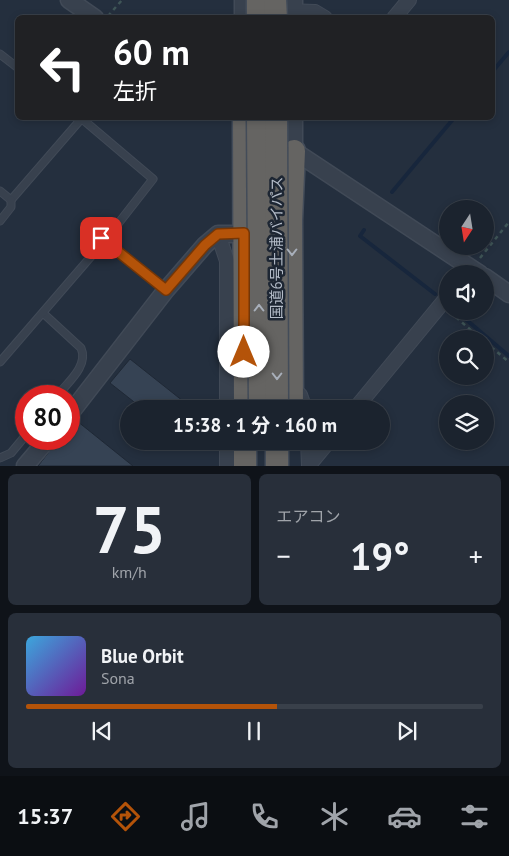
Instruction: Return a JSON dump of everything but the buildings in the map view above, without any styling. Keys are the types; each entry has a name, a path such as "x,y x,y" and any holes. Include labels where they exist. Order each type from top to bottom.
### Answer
{"highway":[{"path":"245,120 245,400"},
{"name":"国道6号土浦バイパス","path":"258,120 260,400"},
{"name":"国道6号土浦バイパス","path":"276,120 277,400"},
{"path":"292,399 294,151"},
{"path":"245,450 245,466"},
{"path":"260,450 260,466"},
{"path":"277,450 278,466"},
{"path":"296,450 304,466"}],"street":[{"path":"69,0 91,15"},
{"path":"396,15 409,0"},
{"path":"249,9 286,9 316,12 320,15"},
{"path":"248,120 462,265"},
{"path":"294,120 294,151"},
{"path":"80,400 166,290 205,245 218,234 268,234 283,230 292,220"},
{"path":"218,234 227,261 227,400"},
{"path":"494,284 509,294"},
{"path":"362,400 439,307"},
{"path":"292,399 300,395 302,400"},
{"path":"24,466 38,450"},
{"path":"227,450 227,466"},
{"path":"304,466 307,450"},
{"path":"304,466 320,450"}],"lane":[{"path":"0,54 15,66"},
{"path":"10,200 80,120"},
{"path":"0,362 94,253 101,238 114,229 153,179 84,120"},
{"path":"0,190 10,200 11,207 0,221"},
{"path":"101,238 166,290"},
{"path":"43,313 82,348 84,355 83,363 66,385"},
{"path":"0,458 11,453 15,448"}],"path":[{"path":"110,15 122,0"},
{"path":"477,265 509,222"},
{"path":"459,320 471,330"},
{"path":"494,350 509,362"}],"waterway":[{"path":"495,68 509,52"},
{"path":"392,192 452,120"},
{"path":"364,230 360,236 435,294"},
{"path":"467,320 509,356"}],"route":[{"path":"101,238 166,290 205,245 218,234 244,233 244,352"}]}
